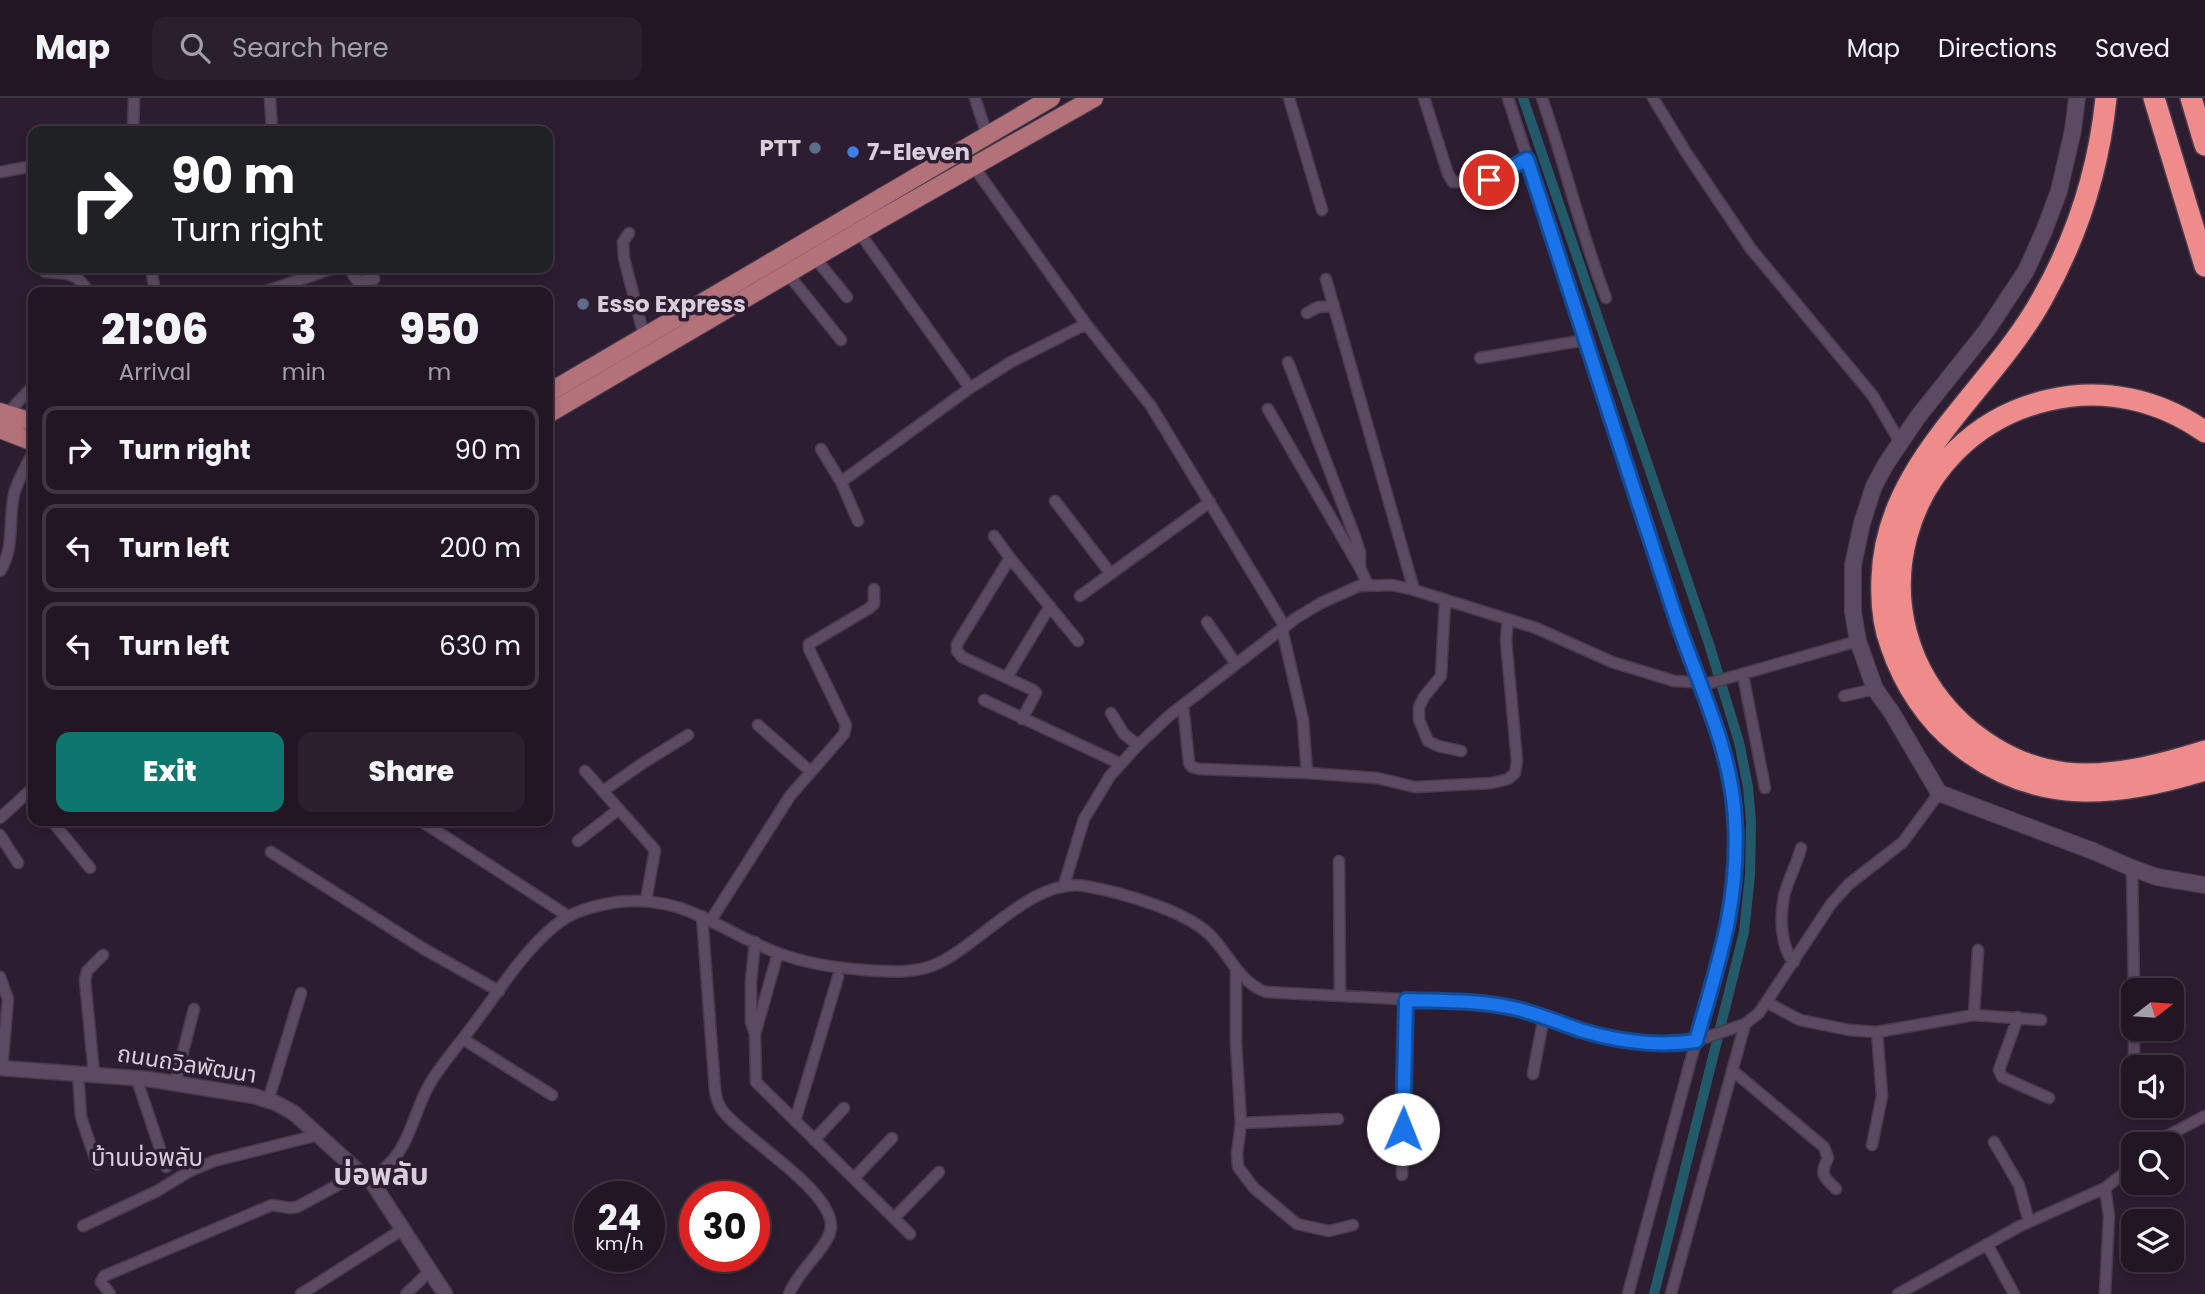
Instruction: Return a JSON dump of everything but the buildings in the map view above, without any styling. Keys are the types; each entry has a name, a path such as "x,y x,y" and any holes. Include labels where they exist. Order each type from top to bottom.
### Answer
{"highway":[{"path":"2106,98 2092,177 2066,251 2041,301 2025,327 1933,444 1900,499 1885,544 1881,591 1887,637 1899,668 1923,707 1954,742 1987,765 2033,785 2069,792 2136,769 2205,751"},
{"path":"2154,98 2205,266"},
{"path":"2191,98 2205,145"},
{"path":"2205,432 2162,408 2115,396 2073,395 2016,410 1977,432 1952,455 1926,488 1905,539 1901,576 1904,624 1914,657 1928,685 1950,712 1993,748 2018,761 2091,783 2143,787 2205,770"}],"main road":[{"path":"553,390 1051,98"},
{"path":"553,411 1094,98"},
{"path":"2077,98 2059,191 2026,271 1994,320 1932,397 1900,442 1874,486 1857,543 1852,588 1853,612 1858,641 1875,689 1939,793 2157,877 2205,885"},
{"path":"3,418 28,421"},
{"path":"3,418 28,438"}],"street":[{"path":"133,126 134,98"},
{"path":"270,98 272,126"},
{"path":"975,98 987,135"},
{"path":"1289,98 1322,209"},
{"path":"1424,98 1448,174 1453,182 1480,183 1527,159"},
{"path":"1508,98 1585,340 1704,683 1733,799 1735,842 1732,906 1701,1039 1628,1294"},
{"path":"1542,98 1565,164 1578,218 1606,298"},
{"path":"1653,98 1751,249 1872,396 1900,442"},
{"path":"0,172 28,167"},
{"path":"974,167 1086,324 1150,406 1284,628 1303,720 1307,773"},
{"path":"859,232 970,388"},
{"path":"629,233 623,242 624,258 644,336"},
{"path":"815,258 847,297"},
{"path":"71,273 84,287"},
{"path":"279,287 319,273"},
{"path":"352,273 358,282 374,279"},
{"path":"788,274 841,340"},
{"path":"1326,279 1414,590"},
{"path":"1307,313 1318,307 1334,306"},
{"path":"841,482 970,388 1011,362 1086,324"},
{"path":"1480,358 1585,340"},
{"path":"1288,362 1355,537 1360,553 1360,568"},
{"path":"3,418 28,391"},
{"path":"1268,409 1368,586"},
{"path":"821,449 841,482 859,521"},
{"path":"0,571 10,548 15,491 28,463"},
{"path":"1055,501 1111,574"},
{"path":"1080,596 1210,502"},
{"path":"994,536 1078,641"},
{"path":"1010,558 957,644 957,651 962,657 1035,693 1022,719"},
{"path":"1064,884 1075,841 1084,819 1098,794 1138,745 1183,705 1284,628 1344,591 1392,585 1414,590 1508,619 1637,671 1674,681 1704,683 1738,677 1858,641"},
{"path":"789,1294 794,1281 830,1234 831,1219 821,1200 804,1182 728,1117 717,1100 707,918 790,796 846,729 809,649 809,643 868,609 874,604 874,589"},
{"path":"1445,600 1441,676 1419,707 1419,720 1428,741 1461,751"},
{"path":"1007,677 1050,606"},
{"path":"1183,705 1189,763 1199,769 1377,778 1415,787 1482,785 1508,779 1515,774 1517,761 1506,640 1508,619"},
{"path":"1207,622 1236,664"},
{"path":"1738,677 1765,788"},
{"path":"1844,696 1875,689"},
{"path":"984,700 1121,764"},
{"path":"1111,713 1124,734 1138,745"},
{"path":"758,725 811,772"},
{"path":"603,791 688,735"},
{"path":"585,771 655,850 646,900"},
{"path":"110,1294 101,1282 104,1276 272,1205 297,1207 393,1162 403,1146 429,1085 536,944 568,916 606,904 646,900 666,902 707,918 778,953 817,964 863,970 914,971 941,962 1035,897 1064,884 1084,886 1150,903 1191,920 1209,934 1252,987 1266,992 1497,1004 1544,1016 1578,1029 1633,1042 1672,1045 1740,1026 1768,1003 1831,904 1849,884 1903,842 1939,793"},
{"path":"0,818 28,795"},
{"path":"578,841 619,809"},
{"path":"56,826 90,868"},
{"path":"429,826 568,916"},
{"path":"0,835 5,853 18,863"},
{"path":"1794,962 1787,955 1785,946 1783,906 1801,848"},
{"path":"271,852 424,949 499,991"},
{"path":"1339,861 1340,996"},
{"path":"2133,868 2134,978"},
{"path":"755,942 751,981 751,1022 755,1034"},
{"path":"1974,1015 1978,950"},
{"path":"778,953 755,1034 756,1082 910,1234"},
{"path":"94,1074 85,980 87,971 103,955"},
{"path":"1236,969 1236,1043 1241,1123 1238,1167 1254,1188 1297,1224 1329,1230 1353,1225"},
{"path":"0,977 8,999 1,1068"},
{"path":"795,1121 838,977"},
{"path":"268,1101 300,993"},
{"path":"1402,1175 1406,1000"},
{"path":"1768,1003 1800,1020 1877,1032 1974,1015 2041,1020"},
{"path":"175,1083 194,1009"},
{"path":"1533,1074 1544,1016"},
{"path":"2018,1017 1999,1070 2002,1077 2049,1098"},
{"path":"1671,1294 1732,1070 1740,1026"},
{"path":"1872,1145 1882,1096 1877,1032"},
{"path":"463,1039 552,1095"},
{"name":"ถนนถวิลพัฒนา","path":"1,1068 136,1077 229,1091 268,1101 293,1113 365,1176 445,1294"},
{"path":"1732,1070 1824,1147 1828,1158 1822,1168 1823,1174 1836,1189"},
{"path":"78,1073 81,1117 97,1164"},
{"path":"136,1077 166,1167"},
{"path":"814,1140 844,1108"},
{"path":"2175,1132 2205,1116"},
{"path":"1241,1123 1338,1119"},
{"path":"83,1226 214,1161 318,1135"},
{"path":"854,1178 892,1138"},
{"path":"1994,1142 2019,1185 2029,1222"},
{"path":"894,1218 939,1171"},
{"path":"1900,1293 2029,1222 2105,1188 2121,1175"},
{"path":"2105,1188 2109,1216 2105,1294"},
{"path":"301,1294 403,1229"},
{"path":"1987,1244 2014,1294"},
{"path":"406,1294 430,1271"}],"waterway":[{"path":"1523,98 1709,644 1739,742 1748,787 1751,822 1750,875 1744,932 1654,1294"}],"place":[{"name":"PTT","path":"815,148"},
{"name":"7-Eleven","path":"853,152"},
{"name":"Esso Express","path":"583,304"}],"district":[{"name":"บ้านบ่อพลับ","path":"147,1157"},
{"name":"บ่อพลับ","path":"381,1174"}],"route":[{"path":"1403,1129 1406,1000 1497,1004 1544,1016 1611,1039 1672,1045 1696,1041 1726,934 1735,877 1733,799 1718,734 1685,646 1527,159 1489,180"}]}
